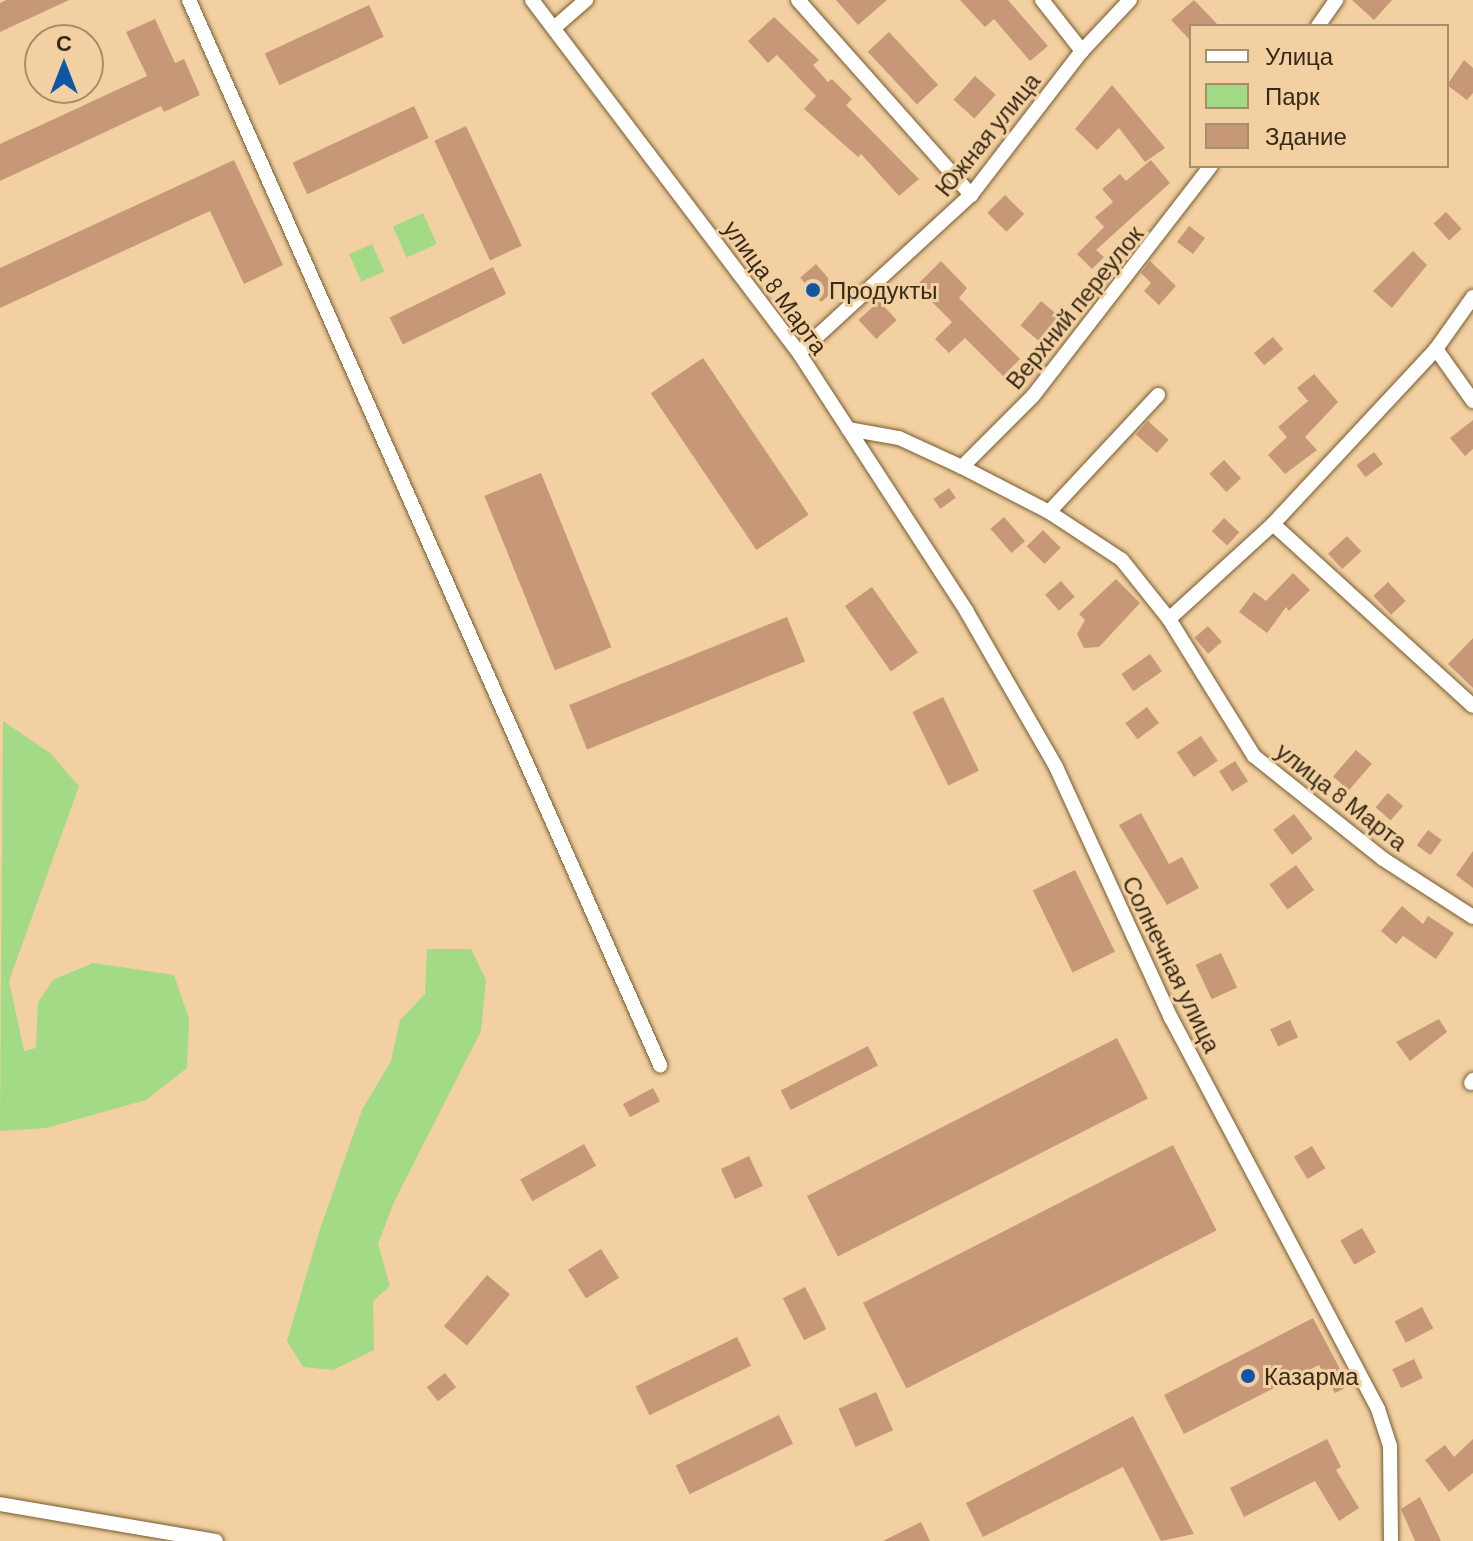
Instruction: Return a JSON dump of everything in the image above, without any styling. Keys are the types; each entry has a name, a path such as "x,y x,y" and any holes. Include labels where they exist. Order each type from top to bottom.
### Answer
{"street":[{"path":"189,0 660,1065"},
{"name":"улица 8 Марта","path":"532,0 799,353 848,429 899,438 962,467 1049,512 1122,560 1169,619 1254,756 1383,859 1473,917"},
{"path":"554,28 586,0"},
{"path":"798,0 971,195"},
{"path":"1042,0 1082,51"},
{"name":"Южная улица","path":"799,353 971,195 1082,51 1130,0"},
{"path":"1319,24 1336,0"},
{"name":"Верхний переулок","path":"962,467 1042,385 1209,168"},
{"path":"1169,619 1273,524 1436,349 1473,297"},
{"path":"1436,349 1473,401"},
{"path":"1049,512 1158,395"},
{"name":"Солнечная улица","path":"848,429 967,612 1056,767 1171,1018 1378,1409 1390,1446 1391,1541"},
{"path":"1273,524 1473,706"},
{"path":"0,1504 216,1541"}],"green space":[{"path":"423,213 437,244 407,257 393,226"},
{"path":"372,244 384,271 361,282 349,254"},
{"path":"3,721 50,753 79,786 9,981 24,1051 36,1048 38,1002 53,980 93,963 174,975 189,1019 187,1068 146,1100 46,1128 0,1131"},
{"path":"427,949 471,949 486,980 481,1031 394,1202 378,1244 390,1286 373,1301 374,1350 333,1370 303,1367 287,1341 320,1229 362,1110 391,1061 400,1020 425,994"}],"building":[{"path":"6,0 69,0 0,32 0,3"},
{"path":"836,0 887,0 858,25"},
{"path":"960,0 1008,0 1048,46 1030,61 994,19 985,27"},
{"path":"1194,0 1217,24 1189,24 1189,39 1171,20"},
{"path":"1352,0 1392,0 1374,20"},
{"path":"369,5 384,37 280,85 265,54"},
{"path":"774,17 819,60 813,65 828,82 832,79 852,99 846,105 919,179 899,196 861,154 858,157 804,109 816,96 777,55 768,63 748,41"},
{"path":"155,19 175,63 184,59 200,95 164,112 161,106 0,181 0,144 86,104 104,104 104,96 147,76 126,32"},
{"path":"889,32 938,85 917,104 868,52"},
{"path":"1464,60 1473,68 1473,93 1467,100 1449,86"},
{"path":"975,76 996,95 974,119 954,100"},
{"path":"1112,85 1165,148 1145,162 1119,128 1097,150 1075,129"},
{"path":"414,106 429,138 307,194 293,163"},
{"path":"466,126 522,246 490,260 434,141"},
{"path":"234,160 283,265 244,284 210,211 0,308 0,268"},
{"path":"1151,160 1170,183 1096,250 1104,257 1092,269 1077,254 1104,227 1095,217 1113,202 1102,189 1120,174 1126,181"},
{"path":"1005,195 1024,214 1006,232 987,213"},
{"path":"1446,212 1462,229 1449,240 1434,224"},
{"path":"1189,226 1205,238 1193,254 1177,242"},
{"path":"1413,251 1427,265 1392,308 1373,291"},
{"path":"941,261 967,288 959,298 1020,359 1003,376 965,338 949,353 935,339 952,322 916,286"},
{"path":"1150,261 1176,286 1159,305 1144,291 1151,283 1141,273"},
{"path":"816,264 837,288 821,302 800,278"},
{"path":"493,267 506,294 403,344 390,317"},
{"path":"879,301 897,320 876,339 859,320"},
{"path":"1041,301 1067,323 1046,347 1020,326"},
{"path":"1273,337 1283,349 1264,365 1254,353"},
{"path":"703,358 809,515 756,550 651,393"},
{"path":"1314,374 1338,402 1305,437 1317,450 1285,474 1268,455 1287,437 1278,427 1308,401 1297,388"},
{"path":"1473,420 1473,449 1465,456 1450,438"},
{"path":"1148,421 1169,440 1157,453 1136,434"},
{"path":"1374,452 1383,464 1365,477 1356,465"},
{"path":"1224,460 1241,478 1226,492 1209,474"},
{"path":"541,473 611,647 555,670 484,496"},
{"path":"949,488 956,498 940,509 933,499"},
{"path":"1004,517 1025,541 1011,553 990,529"},
{"path":"1224,518 1239,532 1227,545 1212,531"},
{"path":"1043,530 1061,548 1044,564 1027,546"},
{"path":"1347,536 1361,551 1342,569 1328,554"},
{"path":"1293,573 1310,590 1289,611 1286,607 1267,633 1239,612 1254,592 1266,601"},
{"path":"1116,579 1140,603 1099,647 1084,648 1077,634 1085,620 1079,614"},
{"path":"1061,581 1075,597 1059,611 1045,595"},
{"path":"1388,582 1406,601 1391,615 1373,596"},
{"path":"872,587 918,653 891,671 845,606"},
{"path":"787,617 805,662 587,750 569,705"},
{"path":"1208,626 1222,642 1208,654 1194,638"},
{"path":"1473,638 1473,688 1448,664"},
{"path":"1150,654 1162,671 1133,691 1121,674"},
{"path":"943,697 979,771 948,786 912,712"},
{"path":"1147,707 1159,723 1137,739 1125,723"},
{"path":"1201,736 1218,761 1194,777 1177,752"},
{"path":"1356,750 1372,764 1349,790 1333,776"},
{"path":"1235,761 1248,781 1232,791 1219,771"},
{"path":"1388,793 1403,806 1391,820 1376,807"},
{"path":"1141,813 1169,864 1182,857 1199,888 1167,905 1119,825"},
{"path":"1294,814 1313,839 1292,854 1273,830"},
{"path":"1428,830 1442,840 1431,855 1417,845"},
{"path":"1473,851 1473,888 1456,875"},
{"path":"1296,865 1314,890 1288,909 1269,884"},
{"path":"1075,870 1115,952 1073,972 1033,891"},
{"path":"1402,906 1423,924 1428,916 1454,933 1436,959 1403,936 1396,944 1381,931"},
{"path":"1221,953 1237,987 1212,999 1196,965"},
{"path":"1439,1019 1447,1032 1410,1061 1396,1042"},
{"path":"1290,1020 1298,1037 1278,1047 1270,1029"},
{"path":"1117,1038 1148,1099 838,1257 807,1196"},
{"path":"868,1046 878,1066 791,1110 781,1090"},
{"path":"653,1088 660,1101 630,1117 623,1104"},
{"path":"584,1144 596,1166 532,1201 520,1179"},
{"path":"1173,1145 1217,1231 907,1389 863,1303"},
{"path":"1312,1146 1325,1168 1307,1179 1294,1157"},
{"path":"749,1156 763,1186 735,1199 721,1169"},
{"path":"1362,1228 1376,1252 1354,1265 1340,1240"},
{"path":"601,1249 619,1278 586,1299 568,1270"},
{"path":"487,1275 510,1294 467,1346 444,1326"},
{"path":"805,1287 826,1329 804,1340 783,1298"},
{"path":"1422,1307 1433,1328 1406,1343 1395,1322"},
{"name":"Казарма","path":"1313,1318 1349,1386 1335,1393 1319,1365 1184,1434 1164,1395"},
{"path":"737,1337 751,1366 649,1415 635,1387"},
{"path":"1414,1359 1423,1378 1401,1388 1392,1369"},
{"path":"445,1373 456,1387 438,1401 427,1387"},
{"path":"876,1392 893,1430 856,1447 839,1409"},
{"path":"779,1415 793,1444 690,1494 676,1465"},
{"path":"1133,1416 1194,1534 1161,1541 1123,1467 983,1537 966,1503"},
{"path":"1327,1439 1341,1467 1336,1470 1359,1508 1339,1521 1315,1481 1244,1517 1230,1488"},
{"path":"1473,1439 1473,1473 1449,1492 1425,1460 1445,1445 1454,1457"},
{"path":"1420,1497 1441,1541 1415,1541 1401,1509"},
{"path":"921,1522 930,1541 883,1541"}],"place":[{"name":"Продукты","path":"813,290"},
{"name":"Казарма","path":"1248,1376"}]}
